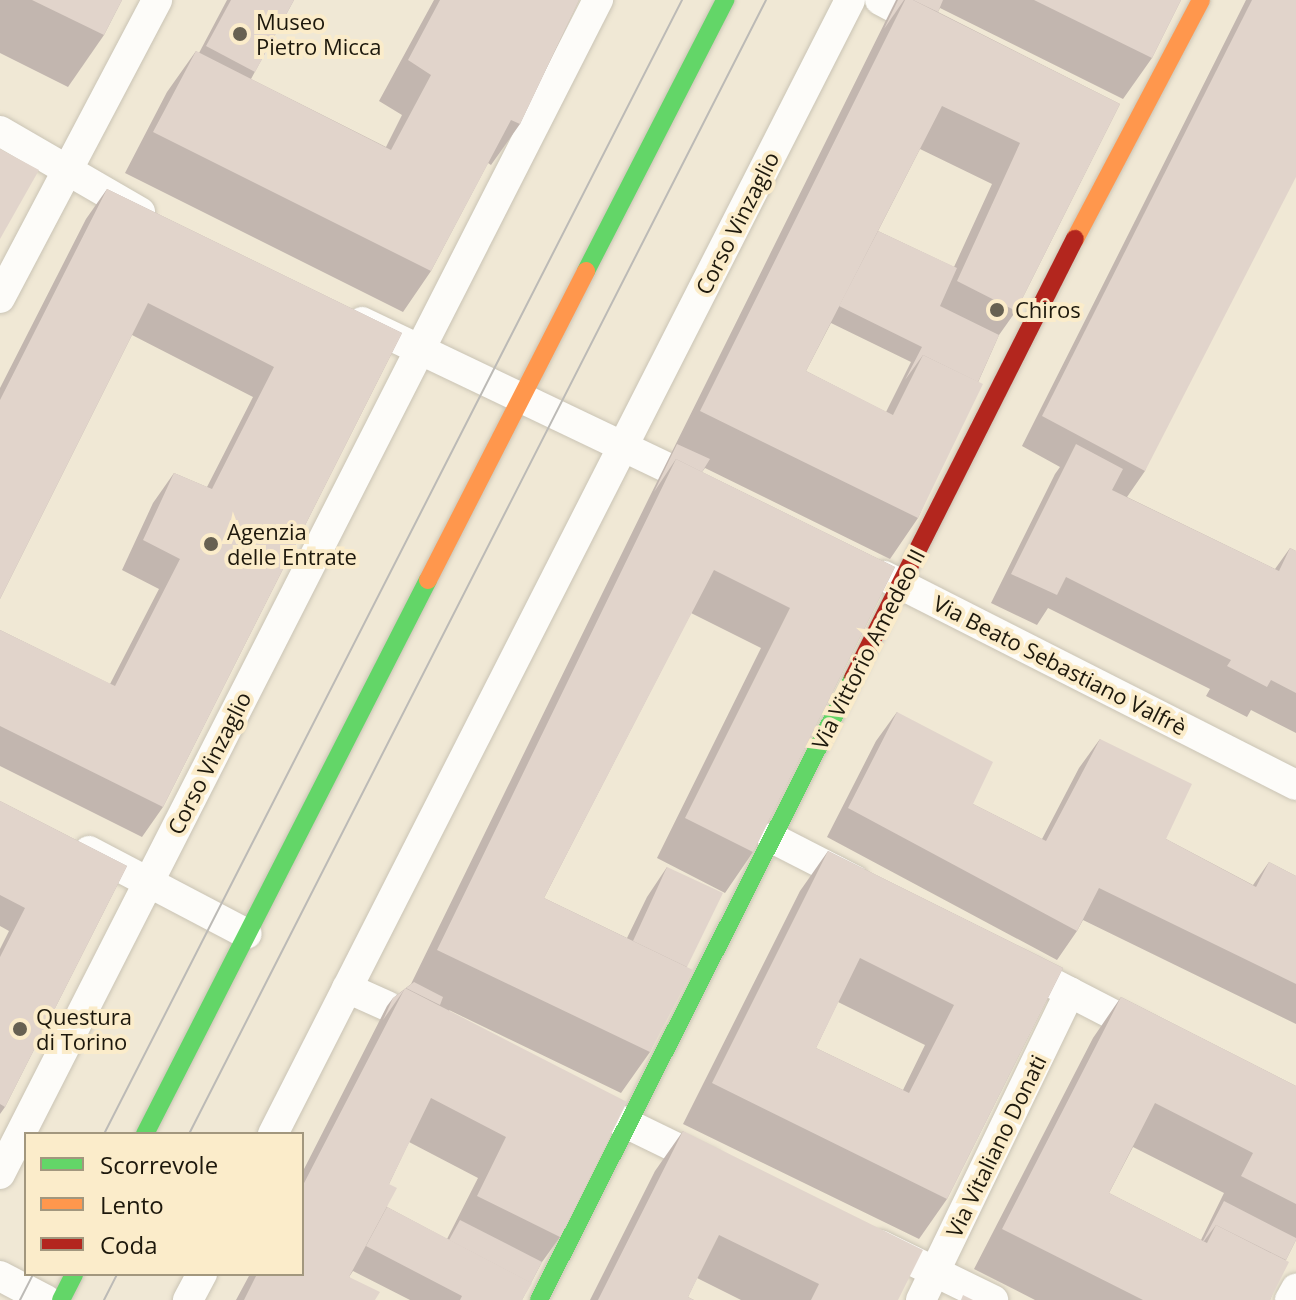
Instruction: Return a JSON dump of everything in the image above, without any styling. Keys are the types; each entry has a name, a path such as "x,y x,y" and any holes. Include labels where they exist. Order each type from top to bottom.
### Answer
{"street":[{"path":"0,298 157,0"},
{"name":"Corso Vinzaglio","path":"0,1174 598,0"},
{"path":"146,1132 725,0"},
{"name":"Corso Vinzaglio","path":"274,1132 850,0"},
{"name":"Via Vittorio Amedeo II","path":"539,1300 901,584 1121,119 1201,0"},
{"path":"0,131 172,228"},
{"path":"336,310 664,466"},
{"name":"Via Beato Sebastiano Valfrè","path":"855,561 1296,785"},
{"path":"772,838 878,892"},
{"path":"70,840 247,934"},
{"path":"988,949 1175,1047"},
{"path":"347,988 387,1006"},
{"name":"Via Vitaliano Donati","path":"921,1300 1070,992"},
{"path":"585,1103 744,1181"},
{"path":"859,1235 993,1300"},
{"path":"0,1276 46,1300"},
{"path":"61,1300 73,1276"},
{"path":"188,1300 201,1276"},
{"path":"1290,1300 1296,1289"}],"building":[{"path":"32,0 122,0 104,35"},
{"name":"Museo Pietro Micca","path":"231,0 294,0 255,72 206,46"},
{"path":"440,0 579,0 520,124 511,120 431,271 153,132 196,51 391,150 431,75 408,60"},
{"path":"898,0 904,0 884,29"},
{"path":"905,0 913,0 1120,104 1016,311 957,281 1020,143 942,106 806,371 893,415 923,355 983,384 918,518 700,411"},
{"path":"913,0 943,0 938,12"},
{"path":"1034,0 1181,0 1152,58"},
{"path":"1252,0 1296,0 1296,177 1145,471 1042,416"},
{"path":"0,149 39,170 0,239"},
{"name":"Agenzia delle Entrate","path":"107,189 402,333 163,807 0,726 0,630 115,686 180,559 143,540 174,473 212,489 274,367 148,303 0,599 0,400"},
{"path":"878,231 957,268 940,306 999,335 978,382 923,355 905,380 922,347 839,306"},
{"path":"677,444 710,459 702,472 676,459 654,492"},
{"path":"1076,444 1123,469 1112,490 1279,571 1290,548 1296,551 1296,693 1271,680 1267,687 1227,666 1231,660 1066,577 1057,595 1011,574"},
{"path":"676,459 895,567 753,852 685,818 790,608 714,570 544,898 693,970 650,1052 437,950"},
{"path":"897,712 993,762 973,804 1046,841 1100,739 1192,784 1166,839 1256,887 1269,862 1296,876 1296,984 1099,888 1077,931 848,808"},
{"name":"Questura di Torino","path":"0,801 127,866 5,1107 0,1104 0,957 25,908 0,895"},
{"path":"828,851 1063,968 947,1199 712,1083","holes":["860,958 954,1005 909,1093 816,1048"]},
{"path":"667,867 723,893 687,967 633,941"},
{"path":"414,982 443,997 440,1005 406,988"},
{"path":"405,988 627,1102 560,1237 477,1196 506,1137 431,1098 389,1184 397,1188 349,1277 380,1292 375,1300 244,1300 256,1276 304,1276 304,1183"},
{"path":"404,990 383,1020 393,998"},
{"path":"1121,997 1296,1086 1296,1204 1241,1176 1253,1153 1155,1103 1109,1193 1207,1243 1216,1225 1289,1262 1270,1300 1143,1300 1002,1229"},
{"path":"683,1131 923,1250 898,1300 811,1300 819,1284 719,1235 688,1297 694,1300 598,1300"},
{"path":"1224,1201 1296,1238 1286,1260 1216,1225 1203,1241"},
{"path":"387,1207 532,1283 522,1300 460,1300 462,1296 366,1246"},
{"path":"460,1220 542,1262 531,1283 449,1240"}],"tram line":[{"path":"105,1132 682,0"},
{"path":"190,1132 766,0"},
{"path":"20,1300 32,1276"},
{"path":"104,1300 116,1276"}],"traffic: fast":[{"path":"586,271 725,0"},
{"path":"146,1132 428,580"},
{"path":"539,1300 853,678"},
{"path":"61,1300 73,1276"}],"traffic: slow":[{"path":"1075,239 1201,0"},
{"path":"428,580 586,271"}],"traffic: jam":[{"path":"853,678 1075,239"}],"place":[{"name":"Museo Pietro Micca","path":"240,34"},
{"name":"Chiros","path":"997,310"},
{"name":"Agenzia delle Entrate","path":"211,544"},
{"name":"Questura di Torino","path":"20,1029"}]}
